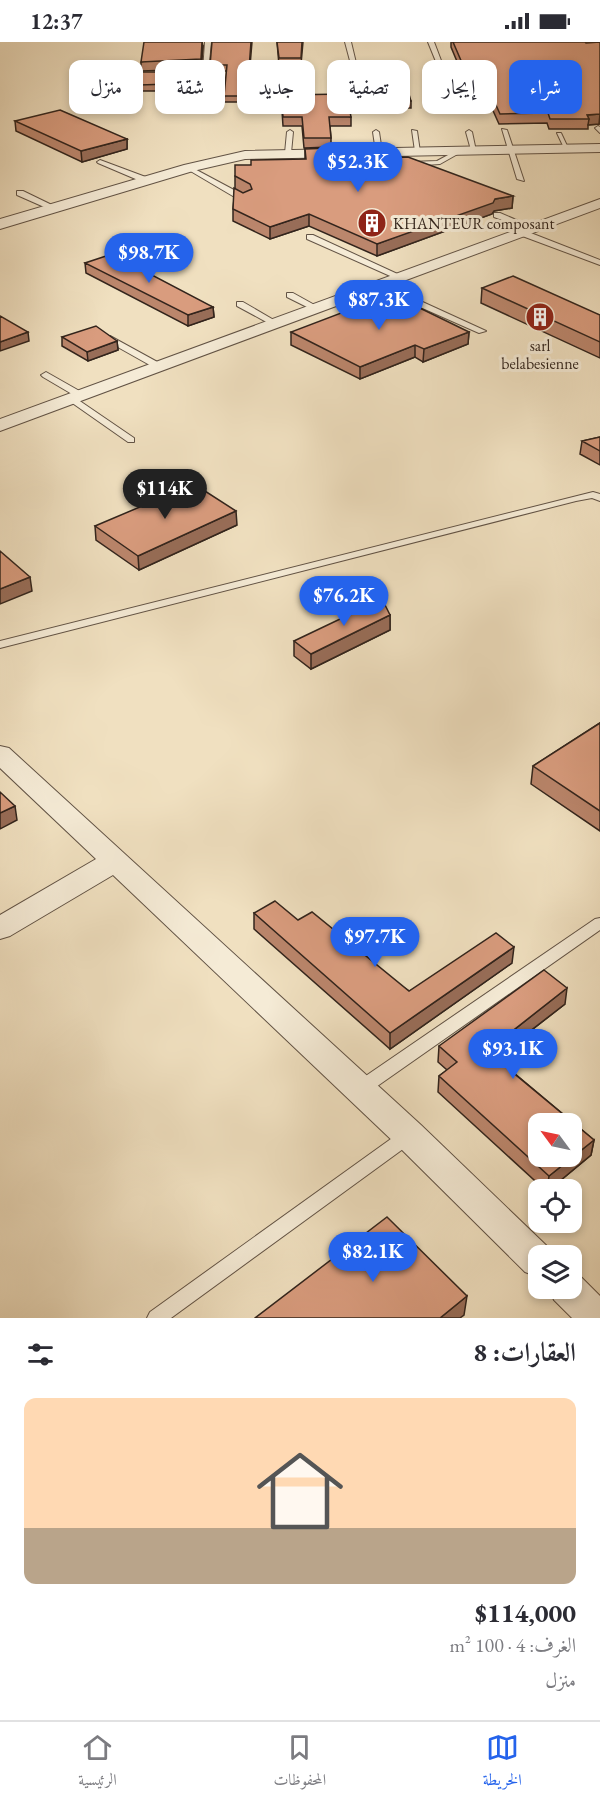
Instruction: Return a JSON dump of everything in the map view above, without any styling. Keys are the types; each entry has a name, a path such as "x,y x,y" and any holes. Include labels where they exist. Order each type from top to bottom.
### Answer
{"street":[{"path":"0,224 189,168 245,156 288,153 334,158 379,152 600,148"},
{"path":"0,425 600,203"},
{"path":"0,754 409,1135 528,1251"},
{"path":"0,928 115,861"},
{"path":"578,1299 597,1318"}],"lane":[{"path":"198,42 208,42 207,60"},
{"path":"348,42 353,60"},
{"path":"430,42 438,60"},
{"path":"504,130 509,150 521,179"},
{"path":"414,131 418,151"},
{"path":"288,153 290,132"},
{"path":"376,132 379,152"},
{"path":"404,164 438,163 467,150 469,132"},
{"path":"559,134 567,149"},
{"path":"100,162 148,181"},
{"path":"189,168 246,200"},
{"path":"20,194 54,208"},
{"path":"497,215 600,263"},
{"path":"310,237 400,277"},
{"path":"378,285 482,331"},
{"path":"290,295 316,308"},
{"path":"240,304 275,323"},
{"path":"111,339 158,366"},
{"path":"46,375 131,440"},
{"path":"0,645 576,498 593,495 600,498"},
{"path":"360,1089 600,923"},
{"path":"156,1318 409,1135"}],"building":[{"path":"144,42 202,42 201,59 143,62"},
{"path":"212,42 251,42 250,60 237,60 237,96 225,96 227,65 225,65 225,60 210,60"},
{"path":"277,42 302,42 301,58 279,58"},
{"path":"453,42 600,42 600,114 587,115 589,119 550,119 548,114 582,114 582,60 509,60 509,114 500,114 497,107 497,60 461,60"},
{"path":"143,72 155,72 155,84 143,85"},
{"path":"315,94 327,94 327,114 350,114 351,117 329,117 331,138 304,138 302,117 283,117 283,114 315,114"},
{"path":"60,110 127,139 81,151 15,121"},
{"path":"330,148 334,158 408,157 513,196 495,199 493,203 377,244 309,214 270,227 233,209 234,188 243,193 252,189 250,184 235,176 235,165 251,165 251,160 306,159 305,149"},
{"path":"112,254 213,307 188,315 85,263"},
{"path":"513,276 600,315 600,342 482,288"},
{"path":"391,294 469,332 424,349 415,345 360,367 291,332"},
{"path":"0,316 28,332 0,342"},
{"path":"96,326 117,341 87,352 62,337"},
{"path":"600,437 600,451 582,441"},
{"path":"194,484 236,511 138,556 95,526"},
{"path":"0,551 30,577 0,589"},
{"path":"382,599 390,615 311,654 294,641"},
{"path":"600,723 600,811 533,766"},
{"path":"0,792 15,806 0,813"},
{"path":"275,901 298,920 312,912 409,991 496,933 514,947 390,1033 254,913"},
{"path":"544,970 567,988 487,1051 562,1113 528,1113 528,1157 439,1076 457,1062 439,1046"},
{"path":"582,1130 594,1140 582,1150"},
{"path":"539,1167 560,1167 549,1176"},
{"path":"387,1217 467,1296 440,1318 255,1318"}],"place":[{"name":"KHANTEUR composant","path":"372,223"},
{"name":"sarl belabesienne","path":"540,317"}]}
